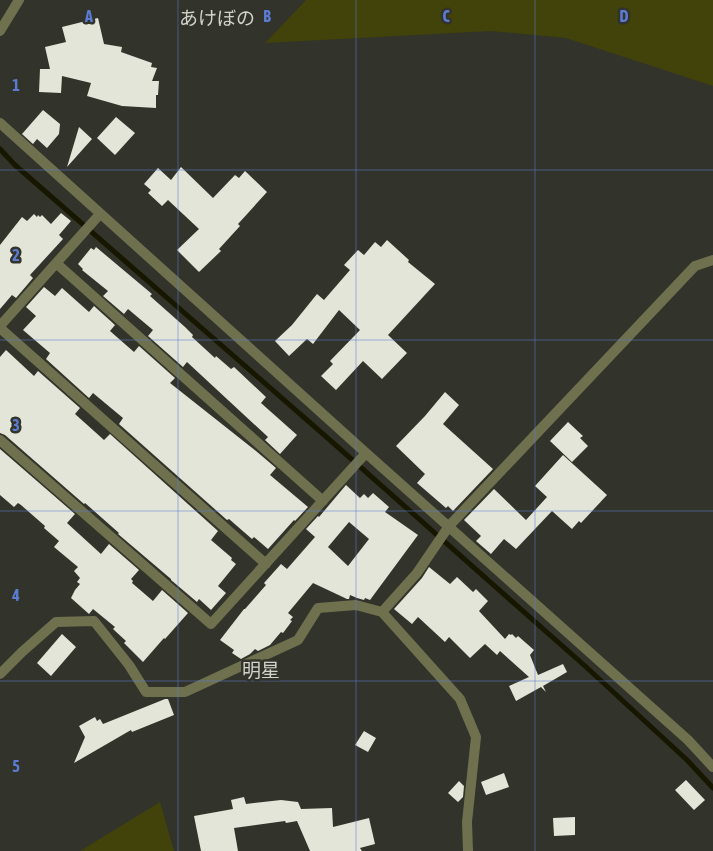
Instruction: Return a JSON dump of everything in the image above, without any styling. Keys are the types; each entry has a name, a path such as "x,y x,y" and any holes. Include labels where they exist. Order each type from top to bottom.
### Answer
{"street":[{"path":"0,31 19,0"},
{"path":"0,123 98,217 447,529 688,740 713,767"},
{"path":"98,217 0,327 266,564"},
{"path":"382,612 417,573 447,529 695,266 713,260"},
{"path":"56,263 323,501"},
{"path":"0,440 212,624 364,455"},
{"path":"0,674 56,622 94,621 129,665 146,692 185,692 298,640 318,608 356,605 382,612 460,699 476,737 467,822 468,851"}],"shaded area":[{"path":"306,0 713,0 713,86 566,38 491,31 265,43"},
{"path":"160,802 174,851 80,851"}],"building":[{"path":"98,18 104,44 122,47 121,52 152,63 151,67 157,68 152,81 159,81 156,108 122,106 87,96 91,83 62,76 61,93 39,92 40,69 50,69 45,47 66,42 62,27"},
{"path":"43,110 60,124 59,134 47,148 37,139 33,144 22,134"},
{"path":"116,117 135,133 115,155 97,138"},
{"path":"79,127 92,139 67,167"},
{"path":"181,167 213,198 235,175 239,178 245,171 267,192 238,224 240,226 219,249 221,251 199,272 177,250 199,229 168,200 162,206 148,193 151,190 144,184 158,168 171,180"},
{"path":"61,213 71,221 59,235 63,239 30,275 33,278 16,298 12,295 0,309 0,245 22,217 27,221 34,214 37,217 42,215 51,224"},
{"path":"387,240 409,260 408,262 435,284 388,335 407,353 382,379 363,361 336,390 321,376 333,364 330,361 360,330 339,310 313,344 307,339 289,356 275,341 292,325 317,294 324,300 350,270 344,265 358,250 364,255 375,242 381,247"},
{"path":"96,247 152,294 150,296 185,327 193,335 192,337 215,358 216,356 231,369 234,367 266,397 261,403 297,435 280,454 265,440 268,437 187,362 183,367 148,336 153,330 128,309 124,314 103,296 108,291 82,270 78,264 91,248 94,250"},
{"path":"44,287 55,296 62,288 89,312 94,306 115,325 110,331 134,352 139,346 175,378 170,383 276,468 270,475 308,507 268,549 254,537 252,539 229,519 227,520 119,424 123,418 93,393 89,398 46,359 50,353 23,330 36,316 26,307"},
{"path":"6,350 34,376 38,371 80,408 75,414 104,440 110,434 218,531 211,540 232,558 231,560 236,564 218,586 226,593 211,610 199,599 197,602 85,503 5,435 0,433 0,357"},
{"path":"445,392 459,405 443,424 493,469 453,511 448,506 446,508 417,483 425,474 396,446"},
{"path":"568,422 583,436 580,438 588,446 572,462 550,441"},
{"path":"0,449 75,514 67,523 101,554 109,544 139,570 131,579 132,583 153,601 162,590 188,613 143,662 124,643 126,641 113,629 115,627 93,609 89,614 71,598 80,584 77,582 80,578 74,571 78,567 54,547 59,541 21,505 18,503 14,507 0,495"},
{"path":"563,455 607,495 581,523 579,521 572,529 552,511 516,549 504,539 491,554 476,541 481,536 464,520 494,489 526,520 547,497 535,486"},
{"path":"346,485 360,498 364,494 368,498 373,493 389,507 385,512 418,535 370,600 350,595 349,599 347,599 313,583 288,613 293,617 290,620 292,621 283,633 281,632 270,645 258,651 255,649 241,659 232,653 234,650 220,640 281,564 287,569 315,537 306,529 319,517","holes":["349,522 369,539 348,566 328,547"]},
{"path":"429,567 450,584 457,577 473,592 476,589 488,601 479,611 505,639 509,634 516,638 518,636 534,650 530,655 538,675 563,664 567,672 543,686 546,692 541,687 516,701 509,686 529,677 500,651 497,655 485,644 470,658 449,637 445,642 418,617 412,624 394,609 422,578"},
{"path":"62,634 76,647 51,676 37,663"},
{"path":"168,699 174,715 132,732 131,730 74,763 85,737 79,726 95,717 97,721 100,719 103,724"},
{"path":"364,731 376,738 368,752 355,745"},
{"path":"504,773 509,787 486,795 481,782"},
{"path":"686,780 705,800 694,810 675,790"},
{"path":"459,781 464,786 463,797 458,802 448,793"},
{"path":"244,797 246,804 281,800 298,802 301,809 332,808 333,827 369,818 375,844 360,848 362,851 310,851 297,821 286,823 285,821 234,828 238,851 201,851 194,816 233,809 231,800"},
{"path":"575,817 575,835 554,836 553,818"}],"waterway":[{"path":"0,149 15,165 585,666 687,760 713,788"}],"district":[{"name":"あけぼの","path":"217,18"},
{"name":"明星","path":"261,670"}]}
